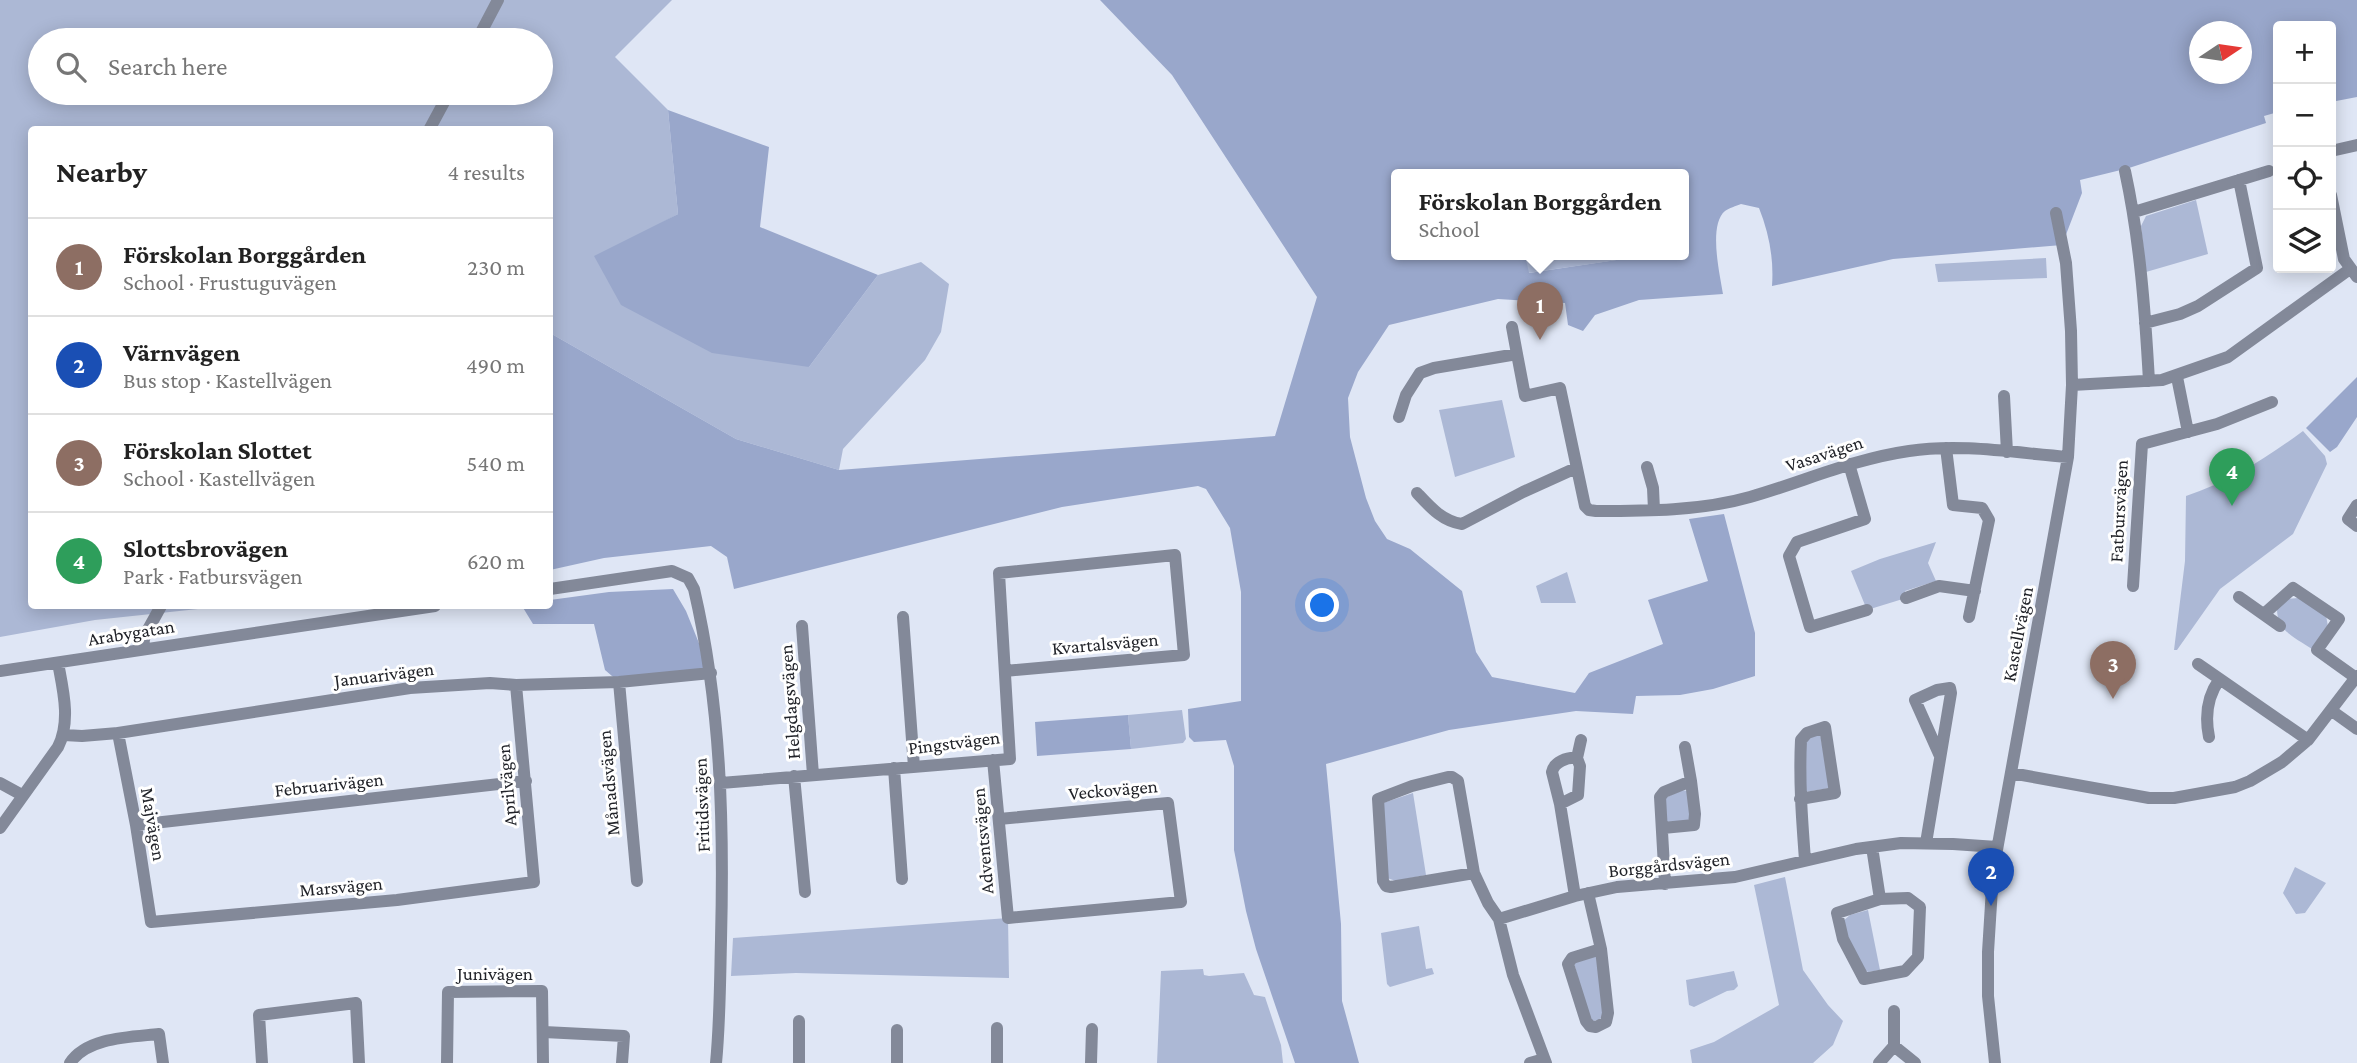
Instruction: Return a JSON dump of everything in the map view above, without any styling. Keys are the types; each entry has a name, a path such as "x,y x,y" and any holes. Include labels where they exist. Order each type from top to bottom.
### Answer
{"street":[{"path":"483,28 498,0"},
{"path":"431,126 443,105"},
{"path":"2336,150 2357,145"},
{"path":"2125,171 2134,212 2146,323 2149,381"},
{"path":"2134,212 2269,171"},
{"path":"2146,323 2198,306 2258,268 2239,180"},
{"path":"2072,385 2177,377 2228,357 2354,273 2344,259 2334,210"},
{"name":"Kastellvägen","path":"1995,1063 1988,996 1988,951 1997,847 2068,457 2072,385 2068,288 2056,213"},
{"path":"1399,417 1406,395 1420,373 1517,354 1512,327"},
{"name":"Vasavägen","path":"1517,354 1525,396 1560,388 1587,509 1654,510 1729,502 1849,464 1912,450 1947,448 2068,457"},
{"path":"2177,377 2188,432"},
{"path":"2004,396 2007,452"},
{"name":"Fatbursvägen","path":"2133,586 2142,444 2217,424 2272,402"},
{"path":"1947,448 1953,505 1982,508 1989,520 1969,617"},
{"path":"1849,464 1866,519 1797,542 1789,556 1810,627 1867,610"},
{"path":"1647,467 1653,488 1654,510"},
{"path":"1417,493 1432,509 1451,522 1462,524 1576,468"},
{"path":"2357,505 2347,519 2357,526"},
{"name":"Kvartalsvägen","path":"999,573 1175,555 1184,655 1005,671"},
{"name":"Fritidsvägen","path":"553,589 672,571 688,578 694,589 711,673 721,783 720,959 716,1063"},
{"name":"Pingstvägen","path":"721,783 1010,759 999,573"},
{"path":"1906,598 1939,586 1975,590"},
{"path":"2011,773 2149,797 2174,798 2235,787 2282,762 2308,740 2357,677 2317,650 2339,619 2293,588 2264,614"},
{"path":"2239,597 2280,626"},
{"path":"142,649 145,635 159,609"},
{"name":"Arabygatan","path":"0,671 415,609"},
{"path":"903,617 914,767"},
{"name":"Helgdagsvägen","path":"802,626 813,775"},
{"path":"0,828 64,735 66,718 58,663"},
{"path":"2198,664 2308,740"},
{"name":"Januarivägen","path":"64,735 82,737 118,733 411,688 490,683 516,685 618,682 711,673"},
{"path":"2209,737 2207,724 2210,693 2219,680"},
{"name":"Månadsvägen","path":"618,682 636,881"},
{"name":"Aprilvägen","path":"516,685 534,881"},
{"path":"1926,843 1951,694 1950,688 1914,700 1940,756"},
{"path":"2332,711 2357,729"},
{"path":"1800,799 1835,793 1825,727 1807,733 1801,740 1800,799 1805,860"},
{"name":"Majvägen","path":"118,733 136,825 150,922"},
{"path":"1560,804 1578,794 1580,766 1577,758 1581,740"},
{"path":"1663,828 1694,825 1695,814 1685,747"},
{"path":"1575,896 1552,772 1556,763 1572,757 1577,758"},
{"name":"Adventsvägen","path":"993,761 1008,918"},
{"path":"894,768 902,879"},
{"path":"794,776 805,892"},
{"path":"1474,873 1386,886 1383,881 1378,799 1412,786 1448,777 1456,778 1460,784 1474,873 1499,919 1513,975 1545,1061 1530,1063"},
{"path":"1665,884 1660,797 1664,792 1691,780"},
{"name":"Februarivägen","path":"136,825 526,781"},
{"path":"0,783 22,795"},
{"name":"Veckovägen","path":"999,819 1168,803 1181,902 1008,918"},
{"name":"Borggårdsvägen","path":"1499,919 1575,896 1617,887 1735,877 1872,847 1926,843 1997,847"},
{"path":"1872,847 1880,899"},
{"name":"Marsvägen","path":"150,922 397,900 534,881"},
{"path":"1588,893 1601,949 1608,1013 1606,1022 1596,1027 1590,1026 1586,1021 1568,964 1572,958 1601,949"},
{"path":"1908,898 1920,907 1918,957 1905,971 1864,979 1843,939 1837,913 1880,899 1908,898"},
{"name":"Junivägen","path":"447,1063 448,992 542,992 543,1063"},
{"path":"261,1063 259,1015 356,1003 359,1063"},
{"path":"1880,1063 1894,1046 1894,1011"},
{"path":"799,1021 799,1063"},
{"path":"997,1028 997,1063"},
{"path":"1091,1063 1092,1029"},
{"path":"897,1030 897,1063"},
{"path":"544,1032 624,1036 622,1063"},
{"path":"70,1063 74,1057 103,1040 159,1034 163,1063"},
{"path":"1894,1046 1915,1063"}],"shaded area":[{"path":"0,0 672,0 615,57 668,110 678,214 645,232 809,367 878,275 921,262 949,284 941,332 925,360 843,449 839,470 736,439 553,335 553,126 28,126 28,609 198,609 95,620 0,637"},
{"path":"1100,0 2357,0 2357,97 2336,101 2336,21 2273,21 2273,113 2264,116 2266,123 2129,168 2080,180 2082,193 2062,245 1893,259 1772,286 1770,246 1759,208 1741,204 1725,211 1717,227 1716,251 1723,294 1639,300 1595,315 1583,331 1568,325 1565,303 1498,299 1389,325 1358,372 1348,398 1350,437 1366,498 1375,521 1387,539 1410,549 1462,591 1476,652 1492,677 1575,693 1589,673 1663,644 1648,600 1708,581 1689,519 1724,514 1755,633 1755,676 1713,689 1680,695 1636,696 1633,714 1576,711 1449,730 1326,764 1341,924 1342,1001 1359,1063 1295,1063 1256,949 1246,911 1234,850 1234,766 1226,740 1194,742 1189,737 1188,709 1241,701 1241,592 1230,528 1206,489 1198,486 1062,507 734,589 727,557 711,546 604,558 553,569 553,335 736,439 839,470 1275,436 1317,297 1172,75"},
{"path":"668,110 769,147 760,227 878,275 809,367 712,353 621,305 594,256 678,214"},
{"path":"2196,200 2208,254 2146,272 2141,226 2146,216"},
{"path":"2046,258 2047,278 1938,282 1935,264"},
{"path":"1526,260 1617,260 1528,273"},
{"path":"2357,377 2357,417 2337,447 2330,452 2306,428"},
{"path":"1502,400 1515,457 1455,477 1439,410"},
{"path":"2303,431 2325,456 2327,464 2293,534 2220,589 2177,650 2174,650 2185,561 2186,496 2247,468"},
{"path":"1936,542 1928,563 1936,581 1905,591 1906,598 1867,610 1851,571"},
{"path":"1567,572 1576,603 1541,603 1536,586"},
{"path":"673,589 686,611 711,673 619,682 605,670 594,624 533,624 524,609 553,609 553,600 609,592"},
{"path":"2298,598 2326,615 2328,627 2312,649 2288,633 2278,617 2277,609 2286,599"},
{"path":"1182,710 1186,739 1183,743 1131,749 1128,715"},
{"path":"1128,715 1131,749 1037,756 1035,722"},
{"path":"1820,733 1830,788 1805,792 1806,738"},
{"path":"1682,790 1687,791 1690,818 1687,821 1667,822 1665,798"},
{"path":"1413,793 1426,875 1396,881 1387,878 1383,803"},
{"path":"2295,867 2326,883 2305,913 2296,914 2283,893"},
{"path":"1785,877 1803,970 1843,1021 1833,1045 1813,1063 1692,1063 1690,1050 1714,1042 1779,1005 1754,885"},
{"path":"1868,910 1880,970 1868,972 1863,969 1845,934 1842,922 1850,915"},
{"path":"1008,918 1009,978 796,973 731,976 733,938"},
{"path":"1419,926 1426,969 1432,968 1434,974 1390,987 1387,984 1381,933"},
{"path":"1597,957 1603,1015 1599,1020 1593,1021 1589,1019 1574,963"},
{"path":"1203,969 1204,975 1209,976 1244,973 1254,995 1265,997 1281,1045 1283,1063 1157,1063 1161,971"},
{"path":"1734,971 1738,986 1734,990 1694,1007 1689,1005 1686,980"}],"place":[{"name":"Förskolan Borggården","path":"1540,340"},
{"name":"Slottsbrovägen","path":"2232,506"},
{"name":"Förskolan Slottet","path":"2113,699"},
{"name":"Värnvägen","path":"1991,906"}]}
